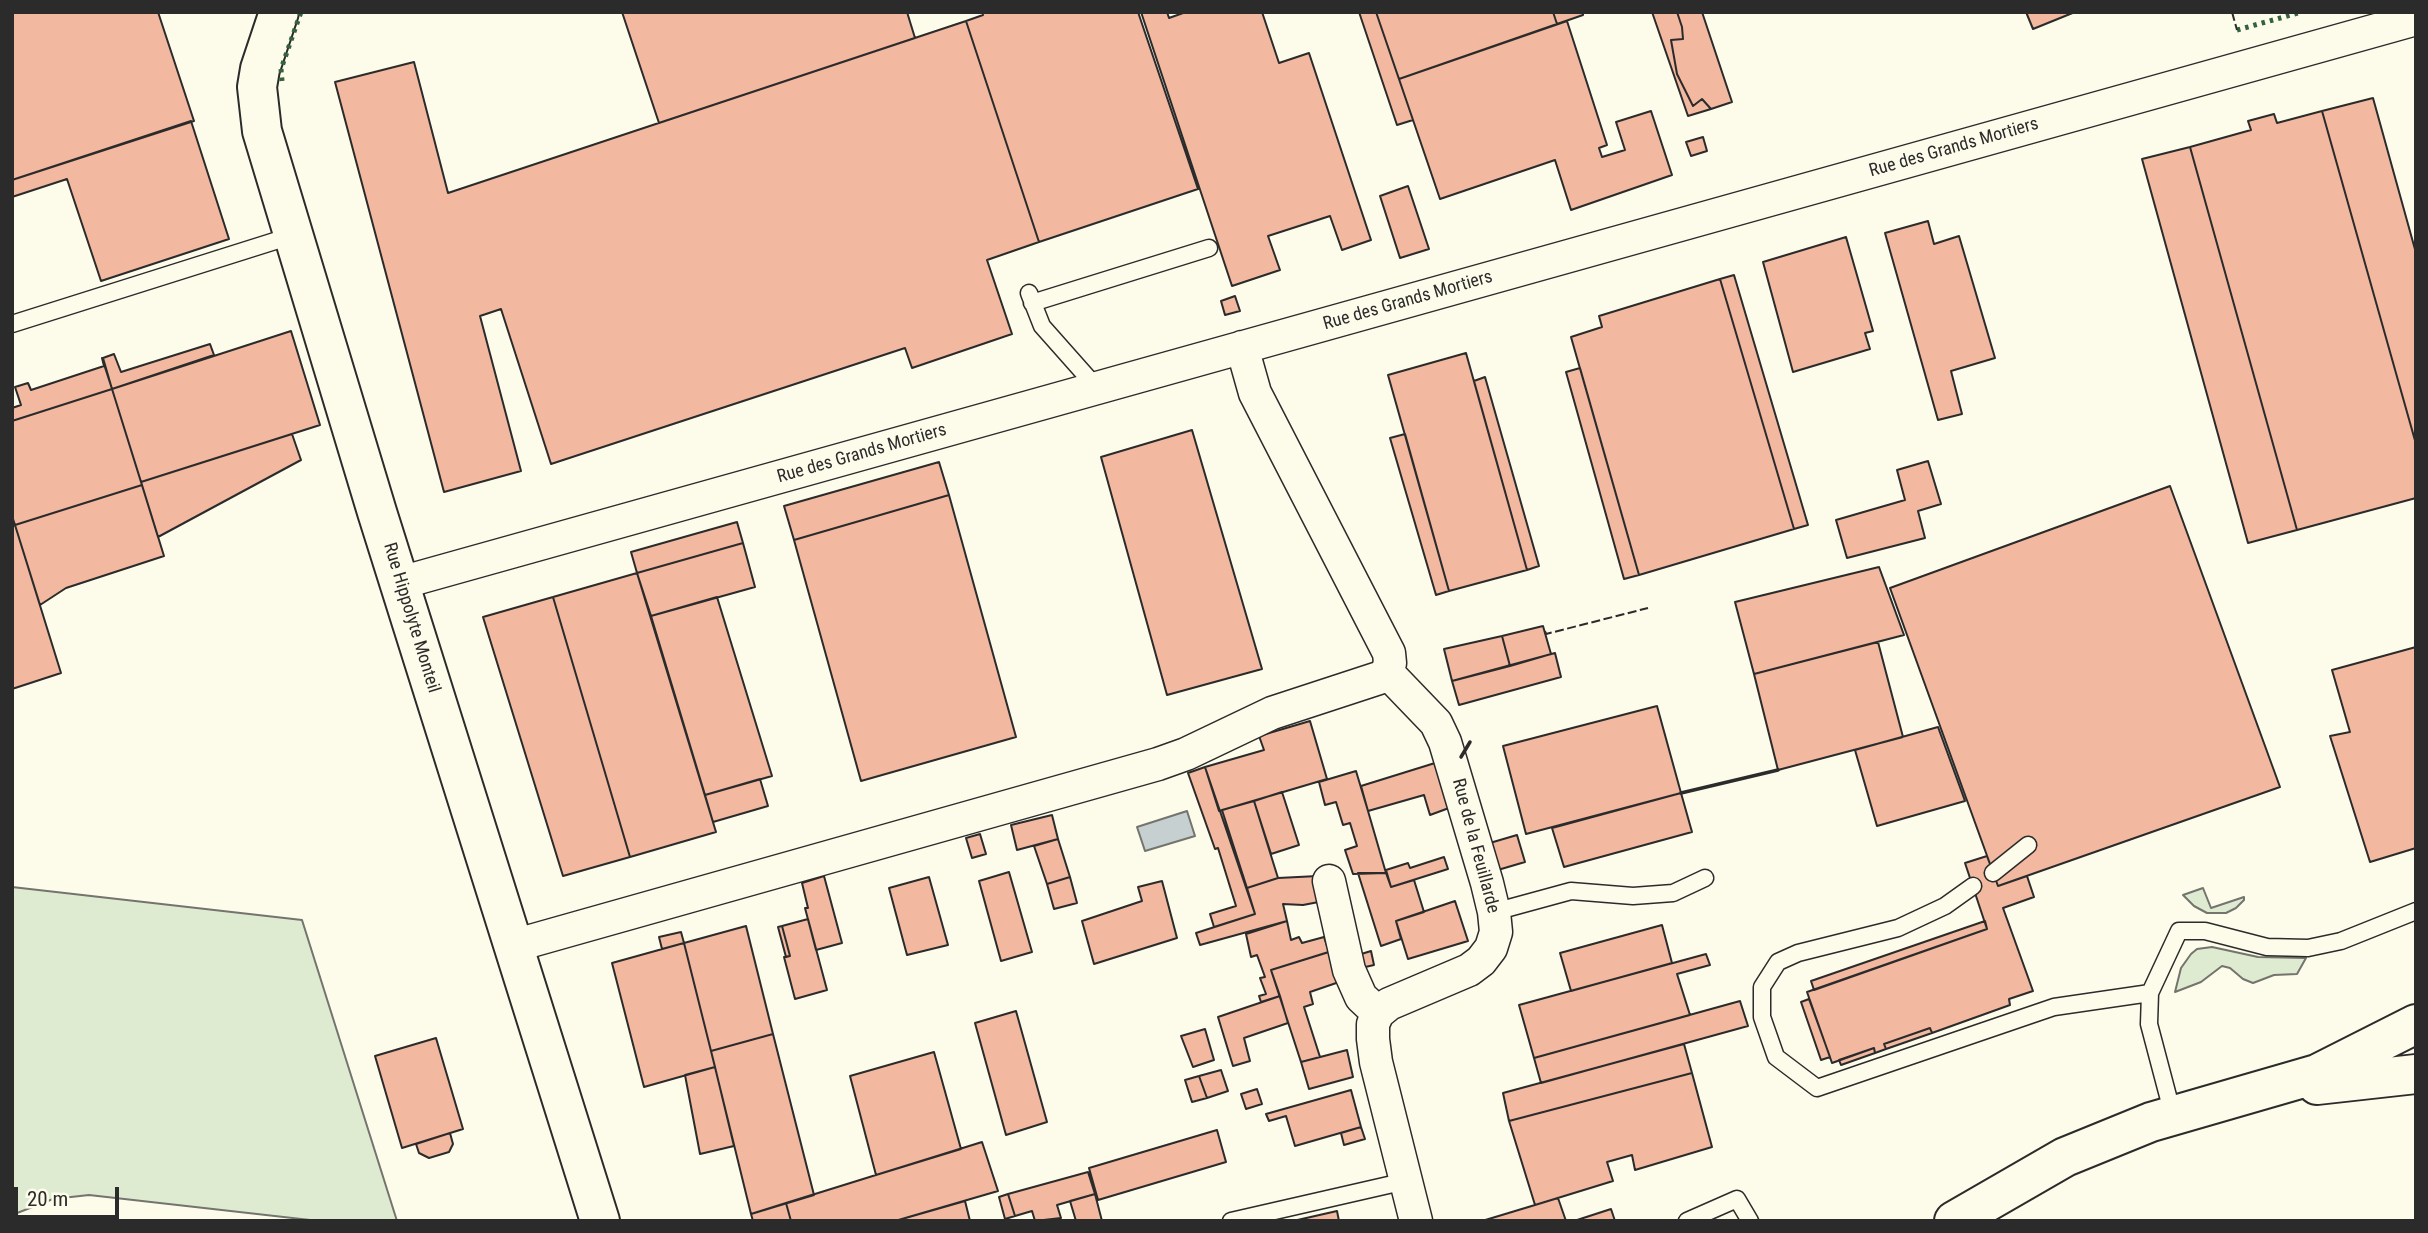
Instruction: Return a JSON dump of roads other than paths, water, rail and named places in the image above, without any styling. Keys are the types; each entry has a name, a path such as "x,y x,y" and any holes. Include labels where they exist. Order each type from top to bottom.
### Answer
{"street":[{"name":"Rue Hippolyte Monteil","path":"279,12 260,69 257,87 262,131 600,1221"},
{"name":"Rue des Grands Mortiers","path":"400,583 2416,19"},
{"path":"513,946 1158,764 1186,754 1272,713 1382,677 1390,663 1385,642 1255,393 1242,347"},
{"name":"Rue de la Feuillarde","path":"1378,1013 1389,1004 1462,974 1480,961 1491,948 1496,932 1494,912 1445,742 1436,723 1387,672"},
{"path":"1329,881 1349,970 1361,997 1378,1013 1373,1024 1376,1062 1416,1221"},
{"path":"1954,1221 2065,1157 2151,1122 2318,1073 2416,1024"},
{"path":"2243,1097 2353,1079 2416,1074"}],"lane":[{"path":"12,324 294,235"},
{"path":"1097,388 1042,326 1030,298 1209,248"},
{"path":"1993,873 2028,845"},
{"path":"1494,912 1570,891 1633,896 1673,893 1705,878"},
{"path":"1973,886 1945,906 1898,928 1798,953 1778,962 1762,987 1762,1017 1776,1057 1817,1088 2054,1007 2151,993"},
{"path":"2173,1115 2149,1024 2151,993 2179,931 2205,931 2267,947 2308,948 2341,941 2416,911"},
{"path":"1231,1221 1406,1181"},
{"path":"1687,1221 1737,1199 1750,1221"}]}
